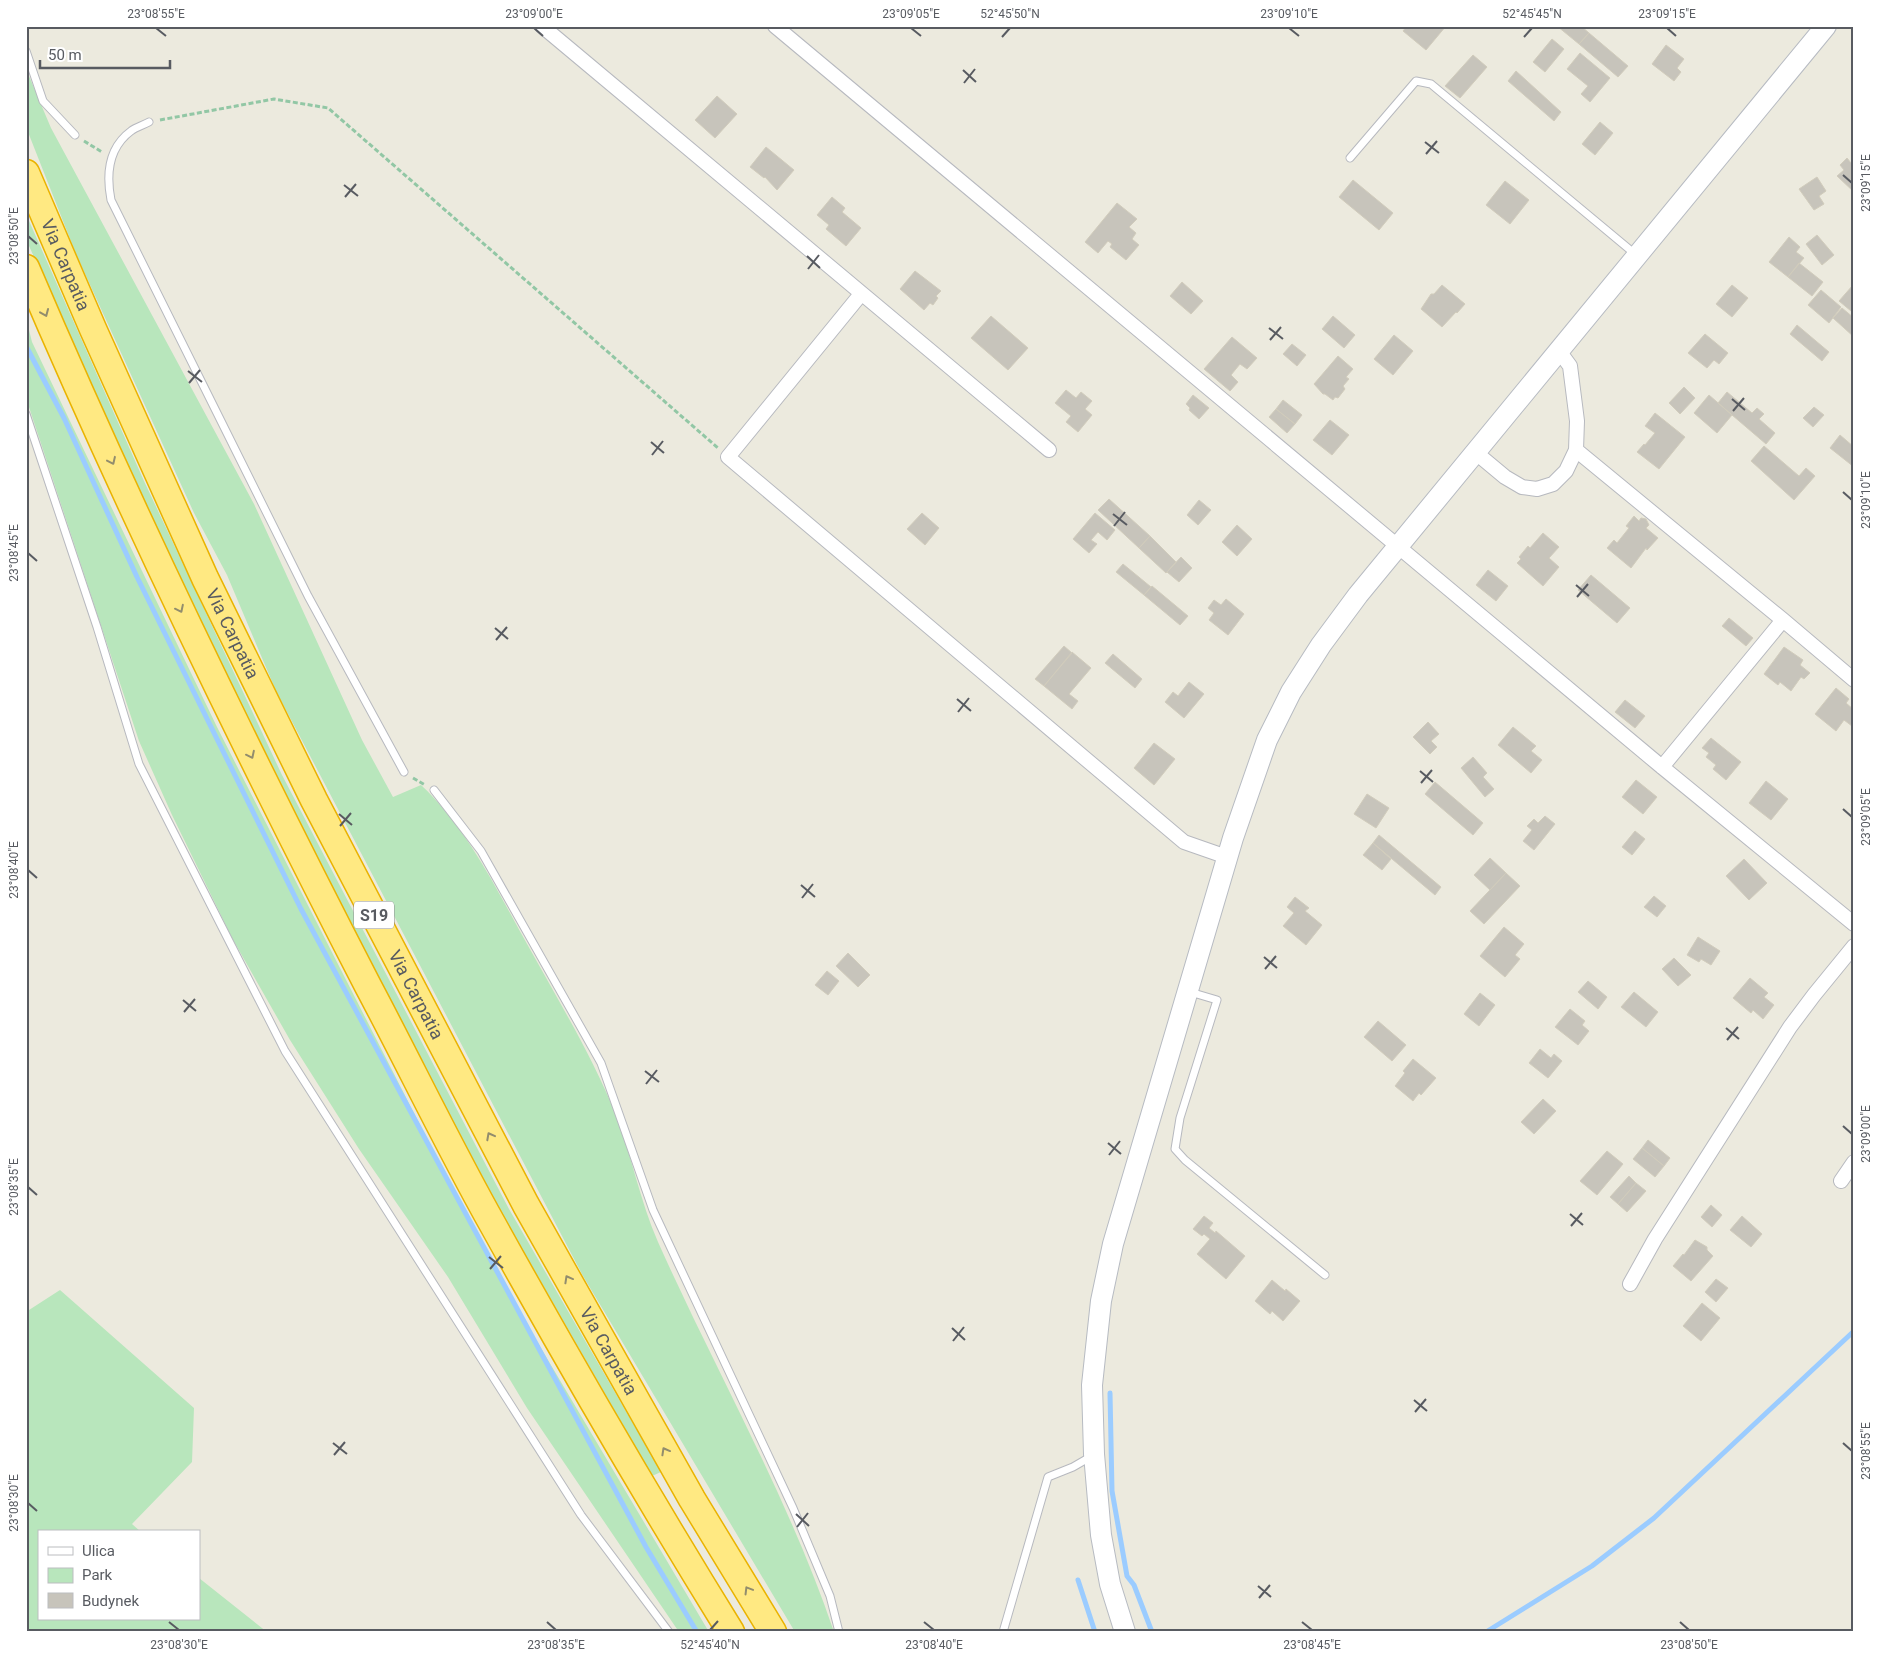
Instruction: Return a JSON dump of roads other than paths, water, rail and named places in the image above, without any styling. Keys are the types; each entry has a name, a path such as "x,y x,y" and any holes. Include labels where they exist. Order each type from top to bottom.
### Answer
{"highway":[{"name":"Via Carpatia","path":"26,172 93,329 197,560 314,800 526,1205 692,1499 773,1632"},
{"name":"Via Carpatia","path":"26,268 64,357 174,597 293,840 491,1223 663,1521 730,1632"}],"street":[{"path":"542,26 1049,450"},
{"path":"776,26 1662,767 1854,924"},
{"path":"1125,1632 1110,1584 1101,1535 1094,1454 1092,1385 1101,1301 1113,1244 1187,991 1245,799 1267,740 1291,692 1321,645 1398,546 1826,26"},
{"path":"862,294 728,457 1184,842 1227,857"},
{"path":"1475,452 1505,477 1522,486 1537,489 1553,484 1566,471 1576,450 1578,421 1570,366 1559,351"},
{"path":"1576,450 1784,620 1854,680"},
{"path":"1662,767 1784,620"},
{"path":"1630,1284 1654,1239 1790,1028 1854,946"},
{"path":"1841,1181 1854,1162"}],"lane":[{"path":"26,52 43,101 75,135"},
{"path":"1350,158 1416,81 1431,84 1637,256"},
{"path":"149,122 131,131 110,158 108,187 111,200 308,596 404,772"},
{"path":"26,414 140,764 285,1051 581,1515 669,1632"},
{"path":"434,790 482,852 601,1063 653,1210 794,1508 830,1596 839,1632"},
{"path":"1187,991 1216,1000 1180,1118 1175,1149 1185,1160 1326,1275"},
{"path":"1002,1632 1048,1478 1073,1467 1094,1454"}],"waterway":[{"path":"26,346 64,418 137,577 301,909 646,1547 697,1632"},
{"path":"1486,1632 1592,1566 1654,1518 1854,1331"},
{"path":"1110,1393 1112,1491 1127,1576 1134,1585 1152,1632"},
{"path":"1078,1580 1095,1632"}]}
